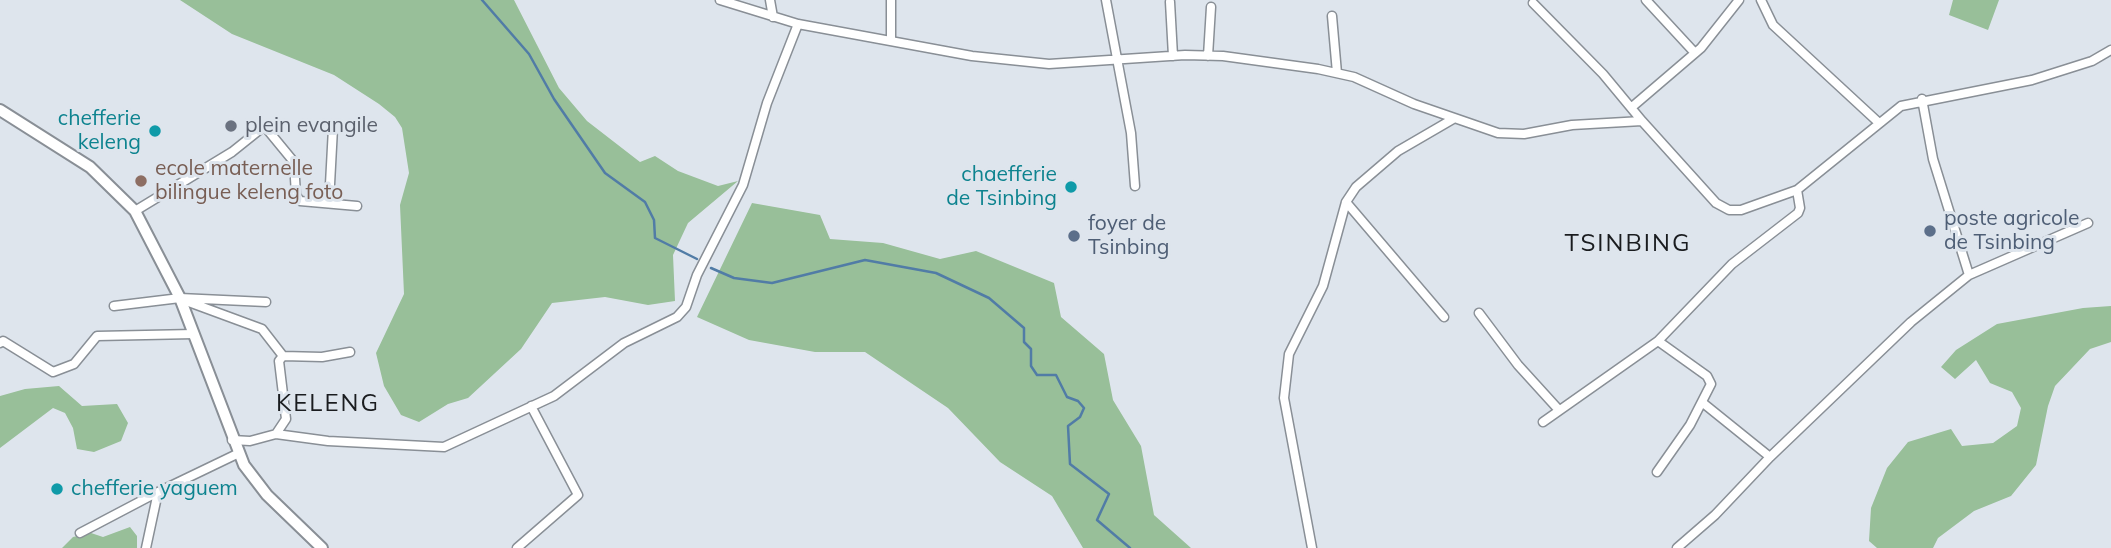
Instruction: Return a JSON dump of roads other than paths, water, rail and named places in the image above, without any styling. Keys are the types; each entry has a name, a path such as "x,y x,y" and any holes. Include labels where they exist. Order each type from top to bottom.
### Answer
{"main road":[{"path":"0,110 90,167 135,211 180,298 237,454 267,495 322,548"}],"street":[{"path":"720,0 798,24 891,39 971,56 1049,64 1208,56 1338,73 1382,88 1453,119 1498,133 1524,134 1572,125 1642,121"},
{"path":"770,0 774,17"},
{"path":"891,0 891,39"},
{"path":"1106,0 1136,165 1135,186"},
{"path":"1646,0 1695,53"},
{"path":"1632,107 1695,53 1725,20 1738,0"},
{"path":"1760,0 1773,25 1878,122"},
{"path":"1170,2 1173,56"},
{"path":"1533,3 1632,107 1716,203 1729,210 1757,206 1797,190 1901,106 1922,99 2032,80 2092,61 2111,50"},
{"path":"1208,56 1211,6"},
{"path":"1332,16 1338,73"},
{"path":"232,440 250,441 276,434 328,441 444,447 475,435 554,396 624,343 677,317 686,307 697,275 743,185 766,103 798,24"},
{"path":"1922,99 1942,193 1969,275"},
{"path":"1311,548 1284,398 1284,375 1297,333 1318,298 1331,265 1346,202 1356,187 1381,164 1453,119"},
{"path":"135,211 232,152 262,128 266,128 294,162 297,198 356,206"},
{"path":"329,203 332,128"},
{"path":"1543,422 1658,341 1732,264 1798,213 1800,208 1797,190"},
{"path":"1346,202 1444,317"},
{"path":"1677,548 1715,515 1770,457 1911,322 1969,275 2088,223"},
{"path":"180,298 262,330 283,356"},
{"path":"114,306 180,298 266,302"},
{"path":"1479,313 1518,365 1558,409"},
{"path":"0,343 3,341 53,372 74,364 97,336 194,334"},
{"path":"1657,472 1703,403 1710,380 1658,341"},
{"path":"283,356 322,356 350,352"},
{"path":"276,434 286,419 279,361 283,356"},
{"path":"1703,403 1770,457"},
{"path":"517,548 578,495 531,406"},
{"path":"80,533 237,454"},
{"path":"146,548 158,492"}],"waterway":[{"path":"482,0 529,54 554,99 605,173 645,202 654,220 655,238 697,259"},
{"path":"711,268 734,278 772,283 865,260 936,273 989,298 1024,328 1024,342 1031,349 1031,366 1037,375 1056,375 1067,397 1078,401 1084,408 1080,417 1068,426 1070,464 1109,494 1097,520 1130,548"}],"place":[{"name":"plein evangile","path":"231,126"},
{"name":"chefferie keleng","path":"155,131"},
{"name":"ecole maternelle bilingue keleng foto","path":"141,181"},
{"name":"chaefferie de Tsinbing","path":"1071,187"},
{"name":"poste agricole de Tsinbing","path":"1930,231"},
{"name":"foyer de Tsinbing","path":"1074,236"},
{"name":"chefferie yaguem","path":"57,489"}],"district":[{"name":"TSINBING","path":"1628,244"},
{"name":"KELENG","path":"328,404"}]}
